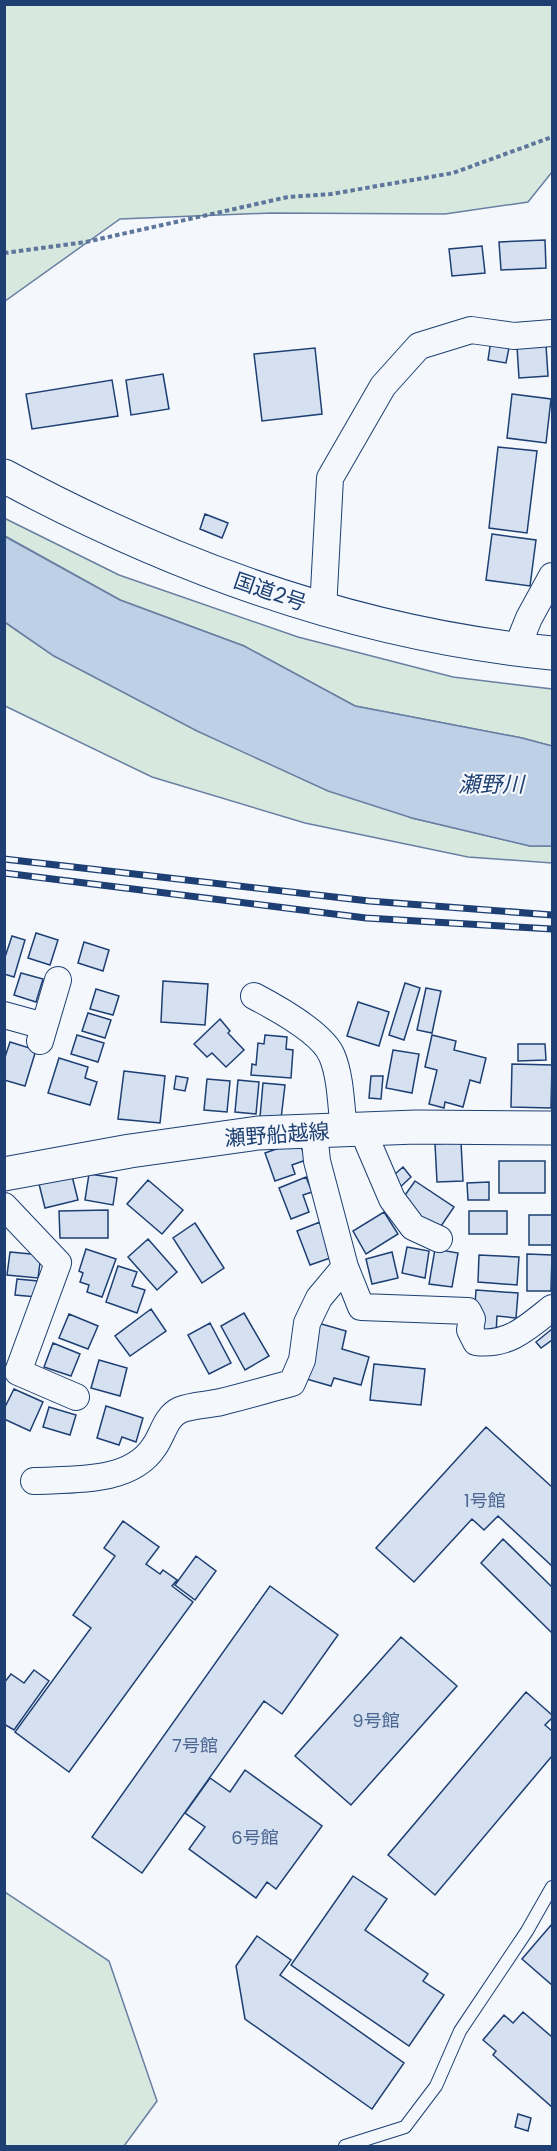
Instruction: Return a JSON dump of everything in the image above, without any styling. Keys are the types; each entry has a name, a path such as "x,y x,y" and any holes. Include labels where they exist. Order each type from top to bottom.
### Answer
{"main road":[{"name":"国道2号","path":"4,476 150,549 240,583 322,610 397,628 516,650 552,653"},
{"name":"瀬野船越線","path":"4,1174 130,1151 258,1133 416,1126 552,1128"}],"street":[{"path":"322,610 330,478 383,386 419,346 471,330 514,336 552,333"},
{"path":"516,650 529,618 552,576"},
{"path":"4,1015 42,1033 58,980"},
{"path":"254,996 310,1030 332,1054 339,1087 340,1130 413,1227 439,1239"},
{"path":"340,1130 317,1161 345,1267 361,1307 468,1311 472,1319 470,1330 476,1342 493,1344 521,1333 552,1308"},
{"path":"4,1206 58,1263 18,1372 76,1397"},
{"path":"33,1481 78,1479 115,1474 137,1464 153,1449 171,1416 182,1409 220,1402 292,1383 302,1360 307,1323 319,1298 345,1267"}],"lane":[{"path":"345,2146 405,2127 436,2086 460,2031 527,1931 552,1887"}],"path":[{"path":"4,253 86,242 288,197 331,194 453,173 552,137"}],"shaded area":[{"path":"5,4 552,5 552,172 528,202 445,214 270,213 120,219 5,301"},
{"path":"4,518 119,575 298,637 453,677 552,689 552,746 522,738 355,706 244,646 120,600 5,536"},
{"path":"4,622 54,656 412,818 530,846 552,846 552,863 468,857 305,823 152,777 5,706"},
{"path":"5,1892 109,1961 157,2101 124,2146 5,2146"}],"water":[{"name":"瀬野川","path":"4,536 120,600 244,646 355,706 522,738 552,746 552,846 530,846 412,818 328,791 197,731 54,656 5,622"}],"building":[{"path":"545,240 546,268 501,270 499,242"},
{"path":"482,246 485,273 452,276 449,249"},
{"path":"491,340 510,343 506,363 488,360"},
{"path":"546,345 548,376 519,378 517,347"},
{"path":"315,348 322,414 262,421 254,354"},
{"path":"163,374 169,409 131,415 126,380"},
{"path":"112,380 118,416 32,429 26,394"},
{"path":"512,394 551,399 546,443 507,438"},
{"path":"498,447 537,451 527,533 489,528"},
{"path":"205,514 228,523 222,538 200,529"},
{"path":"492,534 536,540 530,586 486,580"},
{"path":"36,933 58,940 50,965 28,958"},
{"path":"12,936 25,940 14,977 4,974 4,960"},
{"path":"84,942 109,950 103,971 78,963"},
{"path":"21,973 43,979 36,1002 14,995"},
{"path":"163,981 208,984 205,1025 161,1022"},
{"path":"405,983 420,988 404,1040 389,1035"},
{"path":"426,988 441,991 432,1033 417,1030"},
{"path":"96,989 119,996 113,1015 90,1009"},
{"path":"358,1002 389,1012 379,1046 347,1036"},
{"path":"88,1013 111,1020 105,1038 82,1031"},
{"path":"220,1019 230,1031 228,1033 244,1050 226,1067 212,1053 207,1057 194,1044"},
{"path":"77,1035 104,1043 98,1062 71,1054"},
{"path":"265,1035 287,1037 286,1049 293,1050 291,1078 251,1075 252,1064 256,1065 258,1043 264,1044"},
{"path":"432,1035 456,1041 454,1050 486,1058 480,1083 470,1080 463,1107 445,1102 444,1108 429,1104 437,1070 425,1067"},
{"path":"10,1042 36,1050 25,1086 4,1080 4,1060"},
{"path":"518,1044 545,1044 546,1060 518,1061"},
{"path":"393,1050 419,1054 412,1093 386,1088"},
{"path":"59,1058 88,1067 85,1078 97,1082 90,1105 48,1093"},
{"path":"512,1064 552,1065 551,1108 511,1107"},
{"path":"124,1071 165,1076 160,1123 118,1119"},
{"path":"176,1076 188,1078 185,1091 174,1089"},
{"path":"371,1076 383,1076 381,1099 369,1098"},
{"path":"207,1079 230,1081 227,1112 204,1110"},
{"path":"238,1080 259,1082 256,1114 235,1112"},
{"path":"263,1083 285,1085 281,1119 260,1117"},
{"path":"299,1141 306,1160 292,1165 295,1174 275,1181 265,1153"},
{"path":"461,1142 463,1181 437,1182 435,1144"},
{"path":"499,1161 545,1161 545,1193 499,1193"},
{"path":"403,1167 411,1177 395,1192 386,1182"},
{"path":"89,1174 117,1178 113,1205 85,1200"},
{"path":"72,1176 78,1200 45,1208 39,1184"},
{"path":"306,1177 312,1192 303,1195 309,1212 291,1219 279,1188"},
{"path":"148,1180 183,1210 162,1234 127,1204"},
{"path":"415,1181 454,1207 437,1232 398,1205"},
{"path":"489,1182 489,1200 468,1200 467,1183"},
{"path":"108,1210 108,1238 60,1238 59,1211"},
{"path":"469,1211 507,1211 507,1234 469,1234"},
{"path":"384,1212 398,1234 366,1254 353,1231"},
{"path":"529,1215 552,1215 552,1245 529,1245"},
{"path":"320,1222 333,1257 310,1265 297,1231"},
{"path":"195,1223 224,1268 202,1283 173,1238"},
{"path":"148,1239 177,1272 157,1290 128,1257"},
{"path":"407,1247 429,1251 425,1278 402,1273"},
{"path":"86,1249 116,1259 102,1297 87,1292 89,1285 80,1282 83,1273 79,1271"},
{"path":"435,1249 458,1253 452,1287 429,1284"},
{"path":"10,1252 41,1255 38,1278 7,1275"},
{"path":"392,1252 398,1278 372,1284 366,1259"},
{"path":"527,1254 552,1255 551,1291 527,1291"},
{"path":"479,1255 519,1257 517,1285 478,1282"},
{"path":"118,1266 137,1272 132,1286 145,1290 137,1313 106,1302"},
{"path":"17,1279 38,1281 37,1297 15,1295"},
{"path":"476,1290 518,1293 516,1318 497,1316 496,1334 473,1333"},
{"path":"151,1309 166,1331 130,1356 115,1336"},
{"path":"244,1313 269,1356 245,1370 221,1326"},
{"path":"69,1314 98,1326 88,1349 59,1338"},
{"path":"210,1323 231,1363 209,1374 188,1335"},
{"path":"318,1323 346,1331 342,1349 369,1357 361,1385 334,1378 331,1386 303,1378"},
{"path":"552,1329 552,1340 541,1348 536,1342"},
{"path":"53,1343 80,1354 71,1376 44,1367"},
{"path":"99,1360 127,1368 120,1396 91,1388"},
{"path":"374,1364 425,1369 421,1405 370,1400"},
{"path":"14,1389 43,1402 30,1431 4,1419 4,1409"},
{"path":"106,1406 143,1418 136,1442 122,1437 119,1445 97,1438"},
{"path":"49,1407 76,1415 70,1435 43,1427"},
{"path":"486,1427 552,1487 552,1566 498,1516 484,1530 472,1519 414,1582 376,1548"},
{"path":"123,1521 159,1547 146,1564 160,1574 163,1570 177,1580 172,1586 193,1602 69,1772 15,1732 91,1628 73,1615 115,1556 104,1548"},
{"path":"503,1539 552,1587 552,1633 481,1563"},
{"path":"196,1556 216,1571 195,1600 175,1585"},
{"path":"270,1586 338,1635 282,1714 264,1701 142,1873 92,1837"},
{"path":"401,1637 457,1686 351,1805 295,1756"},
{"path":"34,1670 49,1681 14,1730 4,1724 4,1683 11,1674 24,1683"},
{"path":"526,1692 552,1715 545,1725 552,1731 552,1756 435,1895 388,1855"},
{"path":"245,1770 322,1826 276,1889 267,1882 256,1898 189,1849 205,1827 185,1813 210,1778 230,1792"},
{"path":"353,1876 387,1899 365,1930 428,1974 423,1981 444,1995 409,2046 291,1965"},
{"path":"552,1924 552,1985 522,1959"},
{"path":"257,1936 291,1960 280,1975 404,2063 372,2109 245,2019 236,1966"},
{"path":"523,2012 552,2037 552,2107 493,2055 496,2051 483,2040 504,2015 513,2023"},
{"path":"518,2114 531,2118 528,2131 515,2127"}],"railway":[{"path":"4,859 369,901 552,915"},
{"path":"4,873 366,918 552,929"}]}
